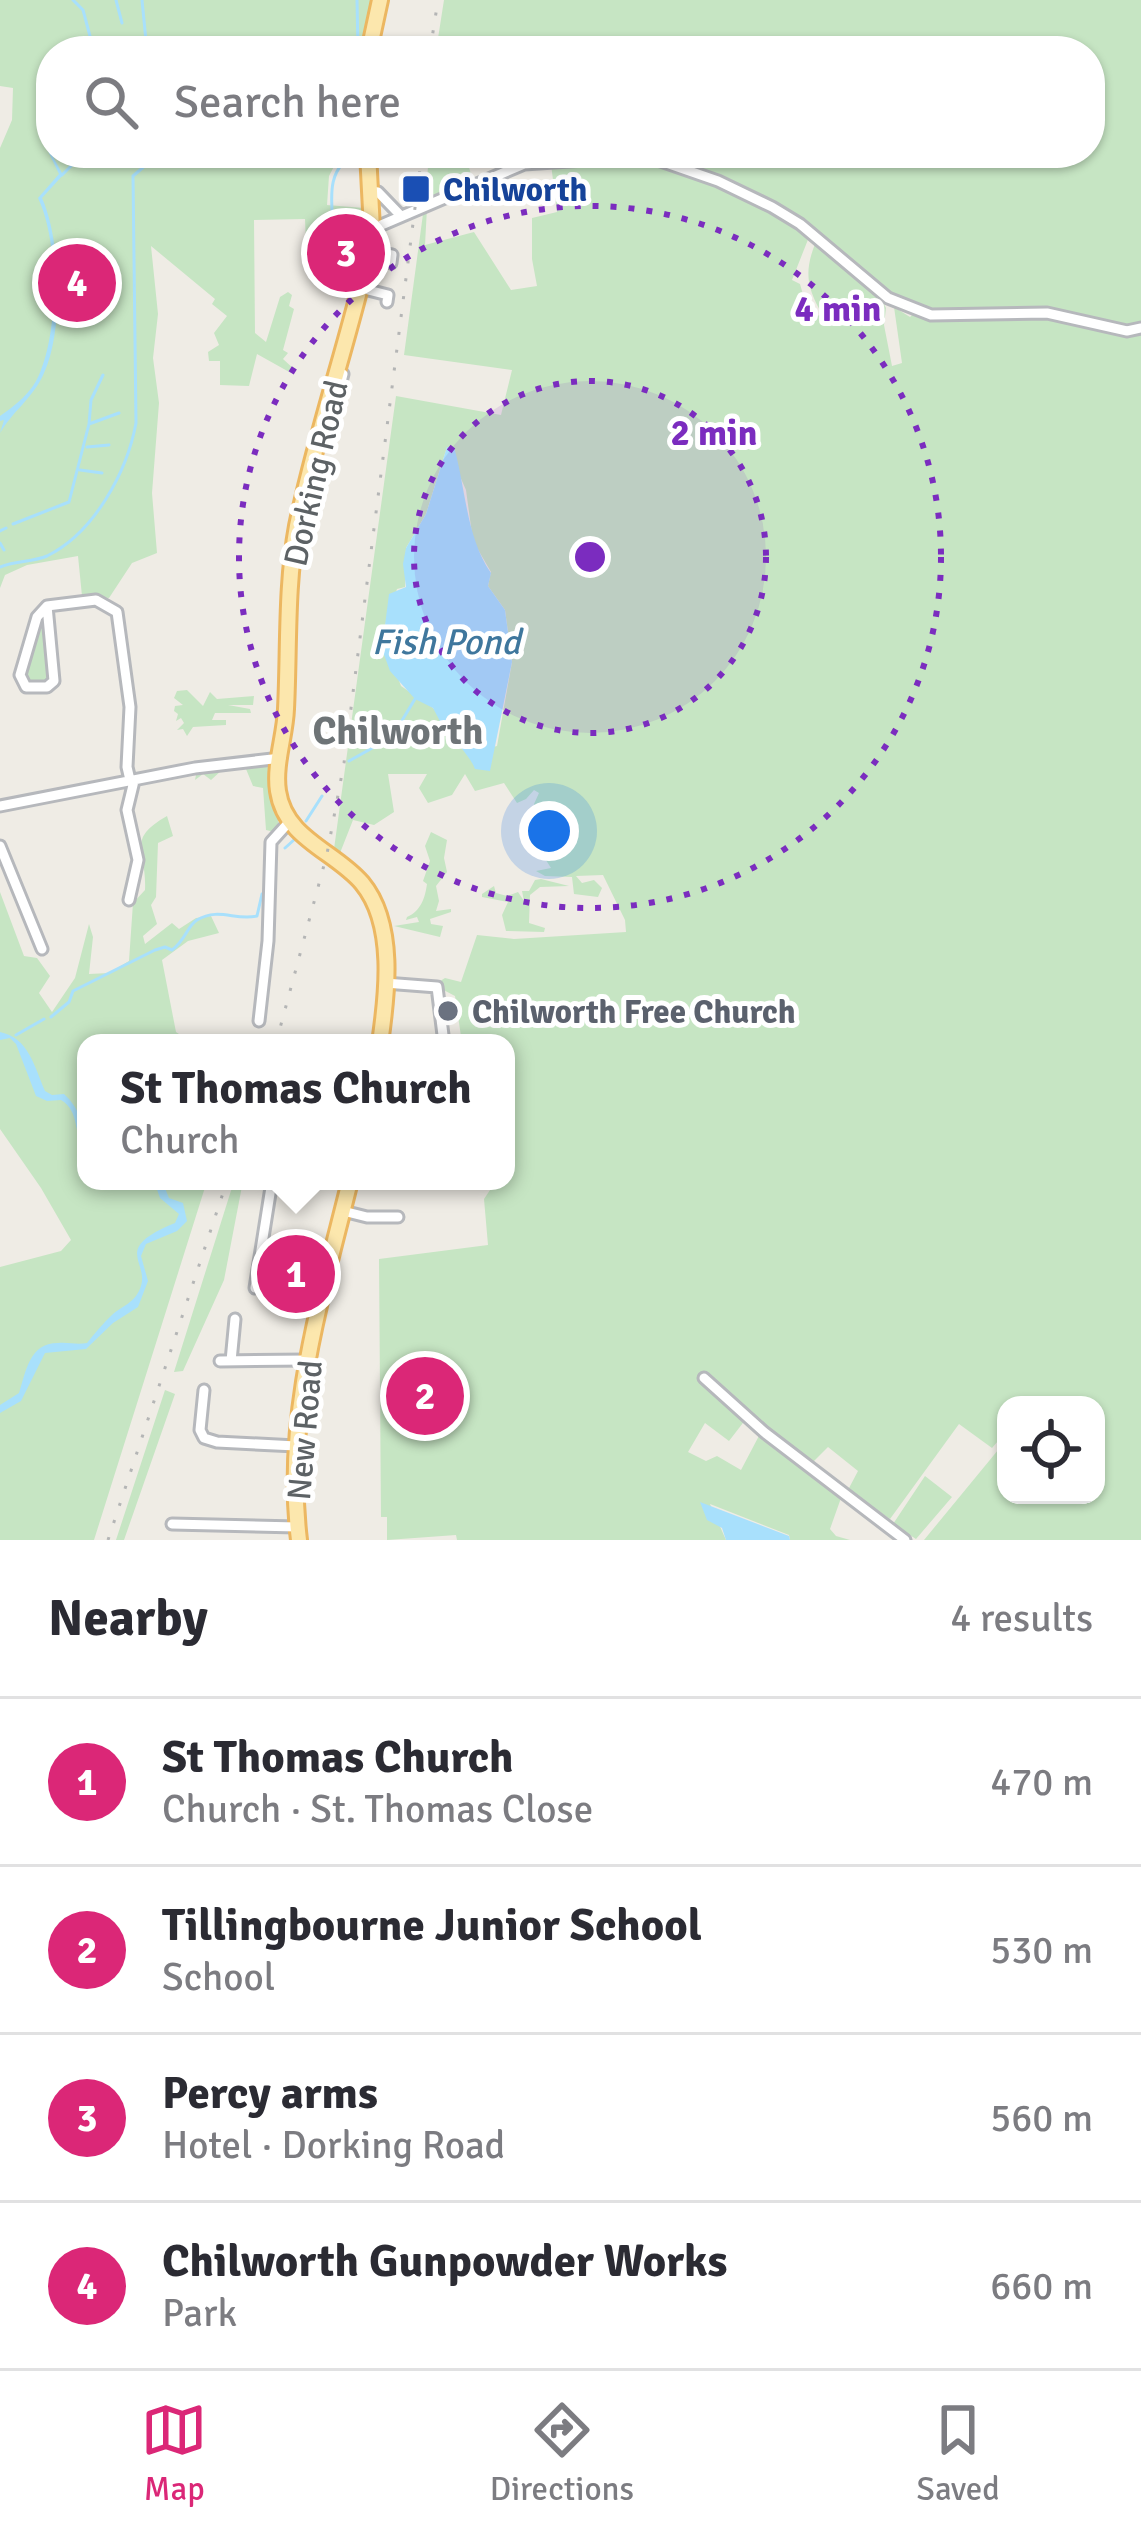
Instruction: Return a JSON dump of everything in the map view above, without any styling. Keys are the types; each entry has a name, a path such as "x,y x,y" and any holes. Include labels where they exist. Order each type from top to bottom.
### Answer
{"main road":[{"path":"372,36 380,0"},
{"name":"Dorking Road","path":"290,821 278,790 293,556 369,251 369,168"},
{"path":"290,821 360,880 375,904 383,930 381,1034"},
{"name":"New Road","path":"298,1534 296,1446 308,1360 348,1190"}],"street":[{"path":"372,229 514,168"},
{"path":"681,168 772,207 800,224 888,298 932,316 1047,313 1127,331 1141,328"},
{"path":"370,190 378,192 400,216"},
{"path":"369,251 392,254"},
{"path":"360,288 388,296"},
{"path":"339,380 350,350"},
{"path":"46,606 54,681 47,687 26,687 20,675 37,617 46,606 96,600 117,612 130,707 127,766 132,780 127,810 138,860 129,901"},
{"path":"0,806 195,768 281,758"},
{"path":"260,1021 271,842 290,821"},
{"path":"0,846 42,949"},
{"path":"385,983 437,987 443,1034"},
{"path":"255,1288 272,1190"},
{"path":"343,1211 398,1217"},
{"path":"265,1244 331,1255"},
{"path":"235,1319 226,1360 308,1360"},
{"path":"704,1378 717,1394 901,1538"},
{"path":"204,1390 198,1437 296,1446"},
{"path":"172,1524 298,1534"}],"green space":[{"path":"0,0 375,0 366,36 36,36 36,168 333,168 327,205 364,208 365,230 337,228 336,261 331,261 331,267 307,268 305,219 254,220 255,333 266,342 280,297 288,292 292,295 289,306 294,309 283,350 288,353 283,359 294,369 291,373 257,354 249,386 220,385 220,361 209,361 208,352 219,345 214,333 227,316 212,304 215,299 151,246 158,314 153,358 159,403 152,493 157,553 132,563 109,598 82,596 78,556 27,565 5,575 0,588 0,148 12,120 13,88 0,86"},
{"path":"444,0 1141,0 1141,1540 924,1540 997,1451 997,1504 1105,1504 1105,1396 997,1396 997,1442 992,1448 959,1424 890,1519 848,1490 858,1471 828,1447 811,1464 724,1395 705,1373 700,1381 746,1419 729,1441 705,1423 688,1452 706,1461 717,1456 741,1470 761,1432 860,1505 841,1498 830,1529 850,1540 790,1540 789,1535 710,1504 726,1540 457,1540 456,1535 387,1540 387,1517 381,1517 379,1259 488,1245 484,1199 490,1190 515,1190 515,1034 461,1034 455,996 434,985 445,978 461,982 477,935 514,939 626,932 603,875 576,876 582,883 594,880 602,888 598,897 574,894 572,877 536,871 551,868 544,857 555,835 534,804 539,793 534,790 517,803 504,783 475,791 465,774 452,795 428,803 419,788 427,774 388,774 394,812 374,825 353,820 340,853 334,849 396,396 501,415 512,370 404,355 423,214 427,208 425,245 474,232 511,290 537,286 532,218 557,212 552,168 1105,168 1105,36 438,36","holes":["766,199 803,221 913,314 910,317 894,307 902,363 892,366 884,325 886,308 879,294 815,244 809,280 822,314 810,319 800,284 792,280 809,237","447,447 466,490 473,541 491,572 488,586 505,610 512,662 497,746 469,753 459,747 454,732 433,708 401,686 382,634 397,589 405,587 406,548 426,514"]},
{"path":"428,168 469,168 472,178 466,188 425,207"},
{"path":"41,618 53,677 48,683 27,683 24,674"},
{"path":"187,690 203,706 210,692 217,699 254,696 253,705 228,705 251,713 215,713 212,720 226,720 226,725 193,727 187,736 183,729 177,730 184,723 181,718 176,721 175,706 183,705 174,698 177,691"},
{"path":"271,760 279,833 266,830 263,788 253,786 246,769 222,770 211,780 203,774 195,780 197,770"},
{"path":"167,816 173,836 158,843 156,897 151,905 157,924 143,936 145,944 172,923 179,929 196,918 211,916 219,933 188,941 162,960 179,1034 77,1034 77,1190 204,1190 94,1540 0,1540 0,1267 61,1251 71,1240 0,1129 0,892 24,956 37,958 50,976 39,993 52,1012 75,978 89,924 93,937 89,974 109,973 129,961 133,903 145,890 142,839"},
{"path":"431,832 447,840 447,872 436,886 436,911 451,912 430,919 431,924 443,926 440,937 394,926 419,922 417,917 406,920 425,894 423,881 430,861 425,846"},
{"path":"541,879 569,886 540,887 530,895 529,923 545,928 544,932 506,931 502,915 508,902 482,894 494,886 496,893 507,896 518,892 524,901 522,891 529,891"},
{"path":"231,1190 241,1190 224,1280 183,1371 174,1372"},
{"path":"165,1390 175,1394 124,1540 116,1540"},
{"path":"925,1476 952,1497 916,1539 893,1524"}],"water":[{"path":"56,168 63,175 42,198 53,237 58,285 50,355 40,382 0,433 4,420 0,416 36,381 46,356 53,311 53,261 38,198 59,174"},
{"name":"Fish Pond","path":"447,447 454,447 471,528 491,573 488,586 505,610 512,662 490,771 475,769 454,732 443,727 433,708 415,699 390,671 382,649 389,594 406,587 406,548 426,514"},
{"path":"0,1032 18,1040 45,1091 64,1094 74,1105 77,1129 61,1100 36,1096 16,1044 10,1038 0,1040"},
{"path":"157,1190 166,1190 169,1198 183,1203 187,1221 177,1231 146,1244 141,1256 148,1281 138,1307 86,1349 45,1353 21,1401 0,1413 0,1405 19,1393 35,1353 48,1344 87,1343 136,1296 141,1285 138,1250 142,1242 175,1223 179,1214"},
{"path":"700,1502 790,1540 726,1540 722,1528 707,1520"}],"waterway":[{"path":"73,0 83,10 90,36"},
{"path":"116,0 122,23"},
{"path":"142,0 146,36"},
{"path":"357,0 358,36"},
{"path":"62,175 69,168"},
{"path":"0,567 47,556 79,532 106,499 132,442 136,423 133,176 142,168"},
{"path":"334,243 332,192 339,168"},
{"path":"89,424 91,400 103,375"},
{"path":"13,524 69,502 89,424 119,413"},
{"path":"87,447 109,445"},
{"path":"80,470 102,473"},
{"path":"0,531 6,528"},
{"path":"0,543 4,550"},
{"path":"349,761 392,737 415,699"},
{"path":"306,821 322,796"},
{"path":"285,848 295,839"},
{"path":"51,1017 69,1002 73,991 155,950 172,950 197,920 213,915 257,916 262,894"},
{"path":"16,1035 44,1019"}],"railway":[{"path":"432,36 438,0"},
{"path":"278,1034 327,854 344,763 420,168"},
{"path":"108,1540 224,1190"}],"place":[{"name":"Chilworth","path":"416,189"},
{"name":"Percy arms","path":"346,253"},
{"name":"Chilworth Gunpowder Works","path":"77,283"},
{"name":"Chilworth Free Church","path":"448,1011"},
{"name":"St Thomas Church","path":"296,1274"},
{"name":"Tillingbourne Junior School","path":"425,1396"}],"district":[{"name":"Chilworth","path":"398,730"}]}
